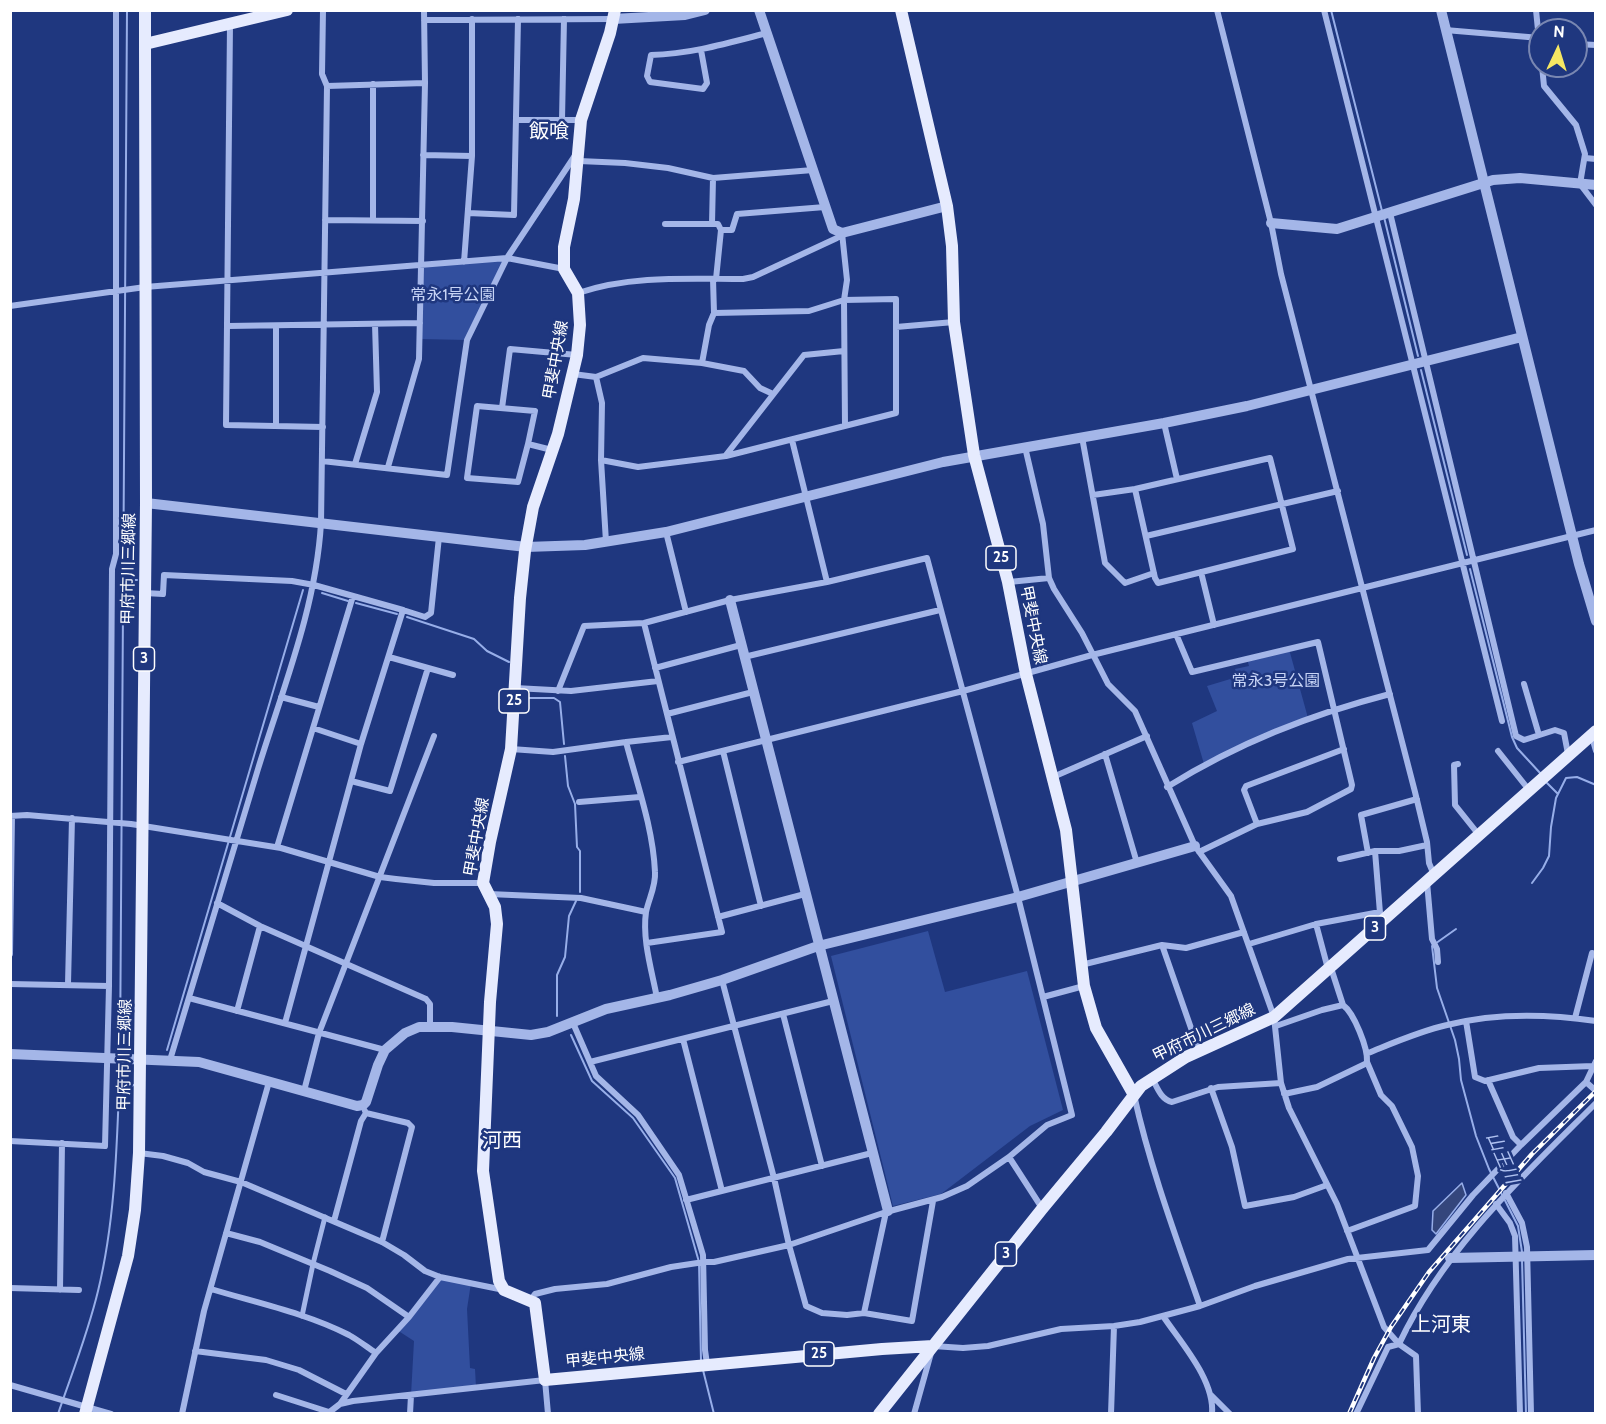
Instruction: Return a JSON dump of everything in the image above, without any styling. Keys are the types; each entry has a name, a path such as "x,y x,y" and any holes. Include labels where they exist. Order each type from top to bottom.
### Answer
{"main road":[{"path":"145,10 145,44 287,10"},
{"name":"甲斐中央線","path":"901,10 947,206 952,246 954,322 974,455 1008,582 1026,674 1066,830 1074,882 1084,986 1096,1028 1134,1095"},
{"path":"564,269 565,236 574,199 581,120 614,15"},
{"name":"甲府市川三郷線","path":"83,1408 128,1256 135,1210 139,1153 136,1059 137,825 146,503 145,44"},
{"name":"甲斐中央線","path":"504,1290 499,1281 483,1171 489,1031 497,924 495,907 486,888 490,842 511,749 520,598 526,547 533,507 553,450 577,355 580,325 578,293 564,269"},
{"name":"甲府市川三郷線","path":"879,1413 1106,1132 1140,1086 1151,1077 1200,1051 1275,1021 1380,917 1430,878 1593,733"},
{"path":"504,1290 530,1301"},
{"name":"甲斐中央線","path":"530,1301 535,1303 537,1312 545,1380 882,1348 933,1346"}],"street":[{"path":"10,1141 105,1146 109,1059 112,569 116,554 116,10"},
{"path":"170,1060 217,903 232,840 296,652 314,585 319,555 327,86 322,74 323,10"},
{"path":"388,468 419,359 425,83 424,10"},
{"path":"424,20 684,15 705,10"},
{"path":"759,10 833,229 842,233"},
{"path":"1217,10 1271,223 1281,274 1417,799 1427,845 1438,962"},
{"path":"1324,10 1502,721"},
{"path":"1441,10 1572,536 1596,621"},
{"path":"464,262 472,156 472,19"},
{"path":"468,213 514,215 518,19"},
{"path":"562,120 564,19"},
{"path":"230,24 226,425 322,427"},
{"path":"1445,30 1528,37"},
{"path":"701,50 707,83 703,89 650,82 647,76 651,55 701,50 767,33"},
{"path":"1543,78 1544,86 1576,125 1586,154 1580,184 1596,205"},
{"path":"327,86 425,83"},
{"path":"373,220 374,84"},
{"path":"517,120 581,120"},
{"path":"423,155 472,156"},
{"path":"322,461 447,475 467,340 507,258 579,155 668,168 713,178 813,170"},
{"path":"1585,158 1596,159"},
{"path":"712,224 713,178"},
{"path":"1271,223 1337,229 1483,182 1520,178 1596,185"},
{"path":"578,293 594,287 649,280 753,277 837,238 842,233 947,206"},
{"path":"721,230 732,230 737,214 825,207"},
{"path":"1390,213 1516,736 1524,740 1555,730 1564,733 1568,754"},
{"path":"325,220 423,221"},
{"path":"665,224 718,224 721,230 714,279 714,313 709,325 702,363"},
{"path":"842,233 847,280 844,300 845,426"},
{"path":"10,306 145,287 507,258 564,269"},
{"path":"601,460 638,467 726,456 896,413 896,299 844,300 809,311 714,313"},
{"path":"896,327 954,322"},
{"path":"228,326 420,323"},
{"path":"355,464 377,392 375,324"},
{"path":"276,326 276,426"},
{"path":"146,503 526,547 606,542 666,531 974,455 1164,423 1312,390 1522,338"},
{"path":"502,408 510,349 577,355"},
{"path":"726,456 804,356 844,351"},
{"path":"572,374 596,377 643,358 702,363 744,371 760,388 773,394"},
{"path":"596,377 602,403 601,460 606,542"},
{"path":"477,406 535,411 528,444 518,482 467,478 477,406"},
{"path":"1164,423 1177,479"},
{"path":"1082,437 1105,563 1125,583 1154,573"},
{"path":"792,440 827,582"},
{"path":"528,444 553,450"},
{"path":"1025,447 1043,524 1049,578 1082,633 1108,684 1135,711 1167,787 1197,849 1231,896 1275,1021 1277,1063 1284,1094 1347,1231 1384,1327 1399,1344 1416,1356 1418,1413"},
{"path":"1093,495 1135,489 1270,458 1293,549 1158,583 1135,489"},
{"path":"1146,536 1338,491"},
{"path":"678,762 963,691 1092,655 1596,530"},
{"path":"666,531 686,612"},
{"path":"145,593 163,594 164,575 279,579 314,585 425,617 431,613 439,537"},
{"path":"530,1301 535,1294 555,1289 607,1284 670,1267 714,1262 789,1245 887,1212 933,1201 968,1186 1047,1125 1072,1115 1018,897 927,558 827,582 730,600 644,623 584,626 558,691"},
{"path":"1201,572 1214,625"},
{"path":"1008,582 1049,578"},
{"path":"277,847 353,596"},
{"path":"730,600 887,1212 864,1313"},
{"path":"285,1023 361,744 403,610"},
{"path":"744,657 940,610"},
{"path":"644,623 722,932 646,943"},
{"path":"334,1221 378,1065 385,1050 405,1033 419,1027 540,1034 606,1010 722,980 818,946 1018,897 1137,863 1197,849 1257,824 1307,812 1351,789 1344,749 1318,642 1192,672 1176,634"},
{"path":"655,668 741,645"},
{"path":"388,657 453,675"},
{"path":"351,781 390,791 428,668"},
{"path":"515,688 558,691 658,681"},
{"path":"1524,684 1539,735"},
{"path":"667,714 753,692"},
{"path":"1167,787 1236,747 1334,708 1390,694"},
{"path":"282,697 319,707"},
{"path":"313,728 361,744"},
{"path":"1593,733 1596,751"},
{"path":"304,1091 319,1033 434,736"},
{"path":"1053,777 1147,736"},
{"path":"511,749 553,752 672,737"},
{"path":"626,742 650,834 656,873 646,912 646,943 657,998"},
{"path":"1257,824 1244,790 1246,786 1344,749"},
{"path":"1498,751 1529,790"},
{"path":"723,752 761,906"},
{"path":"1105,754 1137,863"},
{"path":"1458,764 1454,765 1455,805 1479,834"},
{"path":"579,802 640,797"},
{"path":"1249,944 1316,924 1380,917 1372,852 1361,815 1417,799"},
{"path":"10,954 11,816 72,818 137,825 277,847 380,877 581,898 646,912"},
{"path":"68,984 72,818"},
{"path":"1340,859 1372,852 1399,851 1427,845"},
{"path":"718,917 805,894"},
{"path":"217,903 260,926 426,999 430,1004 430,1026"},
{"path":"1316,924 1342,1005 1352,1016 1368,1053 1367,1062 1381,1095 1392,1106 1412,1147 1418,1176 1415,1206 1347,1231"},
{"path":"237,1011 260,926"},
{"path":"1081,966 1162,945 1186,948 1244,932"},
{"path":"1162,945 1200,1051"},
{"path":"1575,1018 1592,953"},
{"path":"722,980 806,1306 822,1313 847,1315 864,1313 912,1321 933,1201"},
{"path":"10,984 109,986"},
{"path":"1043,997 1084,986"},
{"path":"189,998 385,1050"},
{"path":"590,1062 832,1002"},
{"path":"1275,1021 1342,1005"},
{"path":"783,1014 822,1166"},
{"path":"1368,1053 1445,1025 1466,1021 1509,1017 1575,1018 1596,1021"},
{"path":"915,1413 933,1346 988,1346 1061,1329 1114,1326 1200,1306 1254,1286 1356,1258 1428,1250 1494,1173 1587,1082 1594,1064 1539,1068 1485,1081 1476,1077 1466,1021"},
{"path":"573,1023 596,1076 638,1115 679,1175 701,1262 704,1364"},
{"path":"683,1039 722,1191"},
{"path":"10,1054 198,1062 357,1106 408,1123 412,1127 382,1242"},
{"path":"1284,1094 1317,1087 1367,1062"},
{"path":"1151,1077 1162,1096 1172,1102 1211,1089 1281,1083"},
{"path":"1488,1080 1513,1137 1521,1145"},
{"path":"182,1413 210,1289 269,1082"},
{"path":"1587,1082 1596,1091"},
{"path":"1211,1089 1232,1146 1245,1206 1294,1197 1327,1185"},
{"path":"1134,1095 1140,1124 1200,1306"},
{"path":"1356,1413 1388,1347 1399,1344 1414,1313 1450,1258 1502,1198 1596,1103"},
{"path":"60,1290 62,1143"},
{"path":"139,1153 164,1156 188,1163 204,1172 241,1182 382,1242 440,1277 504,1290"},
{"path":"687,1200 872,1153"},
{"path":"1009,1156 1042,1209"},
{"path":"1502,1198 1521,1257 1531,1413"},
{"path":"1502,1198 1522,1223 1526,1239 1521,1257 1520,1413"},
{"path":"302,1316 325,1217"},
{"path":"226,1233 260,1242 368,1288 409,1317"},
{"path":"1450,1258 1596,1255"},
{"path":"276,1395 328,1413 340,1404 376,1353 409,1317 440,1277"},
{"path":"10,1288 79,1290"},
{"path":"210,1289 302,1316 350,1336 376,1353"},
{"path":"1163,1316 1205,1379 1211,1395 1212,1413"},
{"path":"1110,1413 1114,1326"},
{"path":"195,1350 266,1359 299,1370 346,1394"},
{"path":"340,1404 545,1380 548,1413"},
{"path":"10,1385 83,1408 111,1413"},
{"path":"410,1413 411,1395"},
{"path":"1211,1395 1230,1413"}],"green space":[{"name":"常永1号公園","path":"507,258 467,340 420,339 422,265"},
{"name":"常永3号公園","path":"1289,649 1308,718 1204,764 1192,723 1217,711 1207,686 1237,677 1235,669 1249,666 1247,659"},
{"path":"928,931 945,992 1027,971 1063,1110 1030,1126 941,1194 893,1206 831,956"},
{"path":"440,1277 471,1283 467,1309 470,1368 475,1369 476,1387 411,1395 414,1341 397,1330"}],"shaded area":[{"path":"1462,1183 1466,1195 1436,1234 1432,1230 1433,1211"}],"waterway":[{"path":"120,1055 127,10"},
{"path":"1331,10 1382,211"},
{"path":"1384,217 1418,356"},
{"path":"1421,370 1467,555"},
{"path":"1470,569 1512,737 1517,748 1541,774"},
{"path":"123,580 137,580"},
{"path":"167,1050 303,590"},
{"path":"322,593 348,601"},
{"path":"356,603 397,614"},
{"path":"407,617 474,639 487,651 509,662"},
{"path":"520,698 554,698 560,702 564,744"},
{"path":"565,756 568,786 575,804 577,847 580,851 580,892"},
{"name":"山王川","path":"1532,883 1549,856 1556,798 1566,778 1577,777 1596,785"},
{"path":"1547,783 1558,794"},
{"path":"557,1016 557,975 565,957 569,916 576,901"},
{"name":"山王川","path":"1456,929 1432,946 1437,988 1455,1040 1461,1080 1476,1136 1489,1169 1518,1226 1522,1252"},
{"path":"571,1035 592,1081 633,1118 675,1178 699,1262 701,1361"},
{"path":"58,1414 98,1291 109,1235 115,1178 120,1063"},
{"path":"119,1089 134,1085"},
{"name":"山王川","path":"1522,1260 1526,1414"},
{"path":"703,1370 714,1414"}],"railway":[{"path":"1349,1414 1374,1358 1391,1327 1429,1272 1532,1154 1596,1091"}],"district":[{"name":"飯喰","path":"549,132"},
{"name":"河西","path":"502,1141"},
{"name":"上河東","path":"1441,1325"}]}
